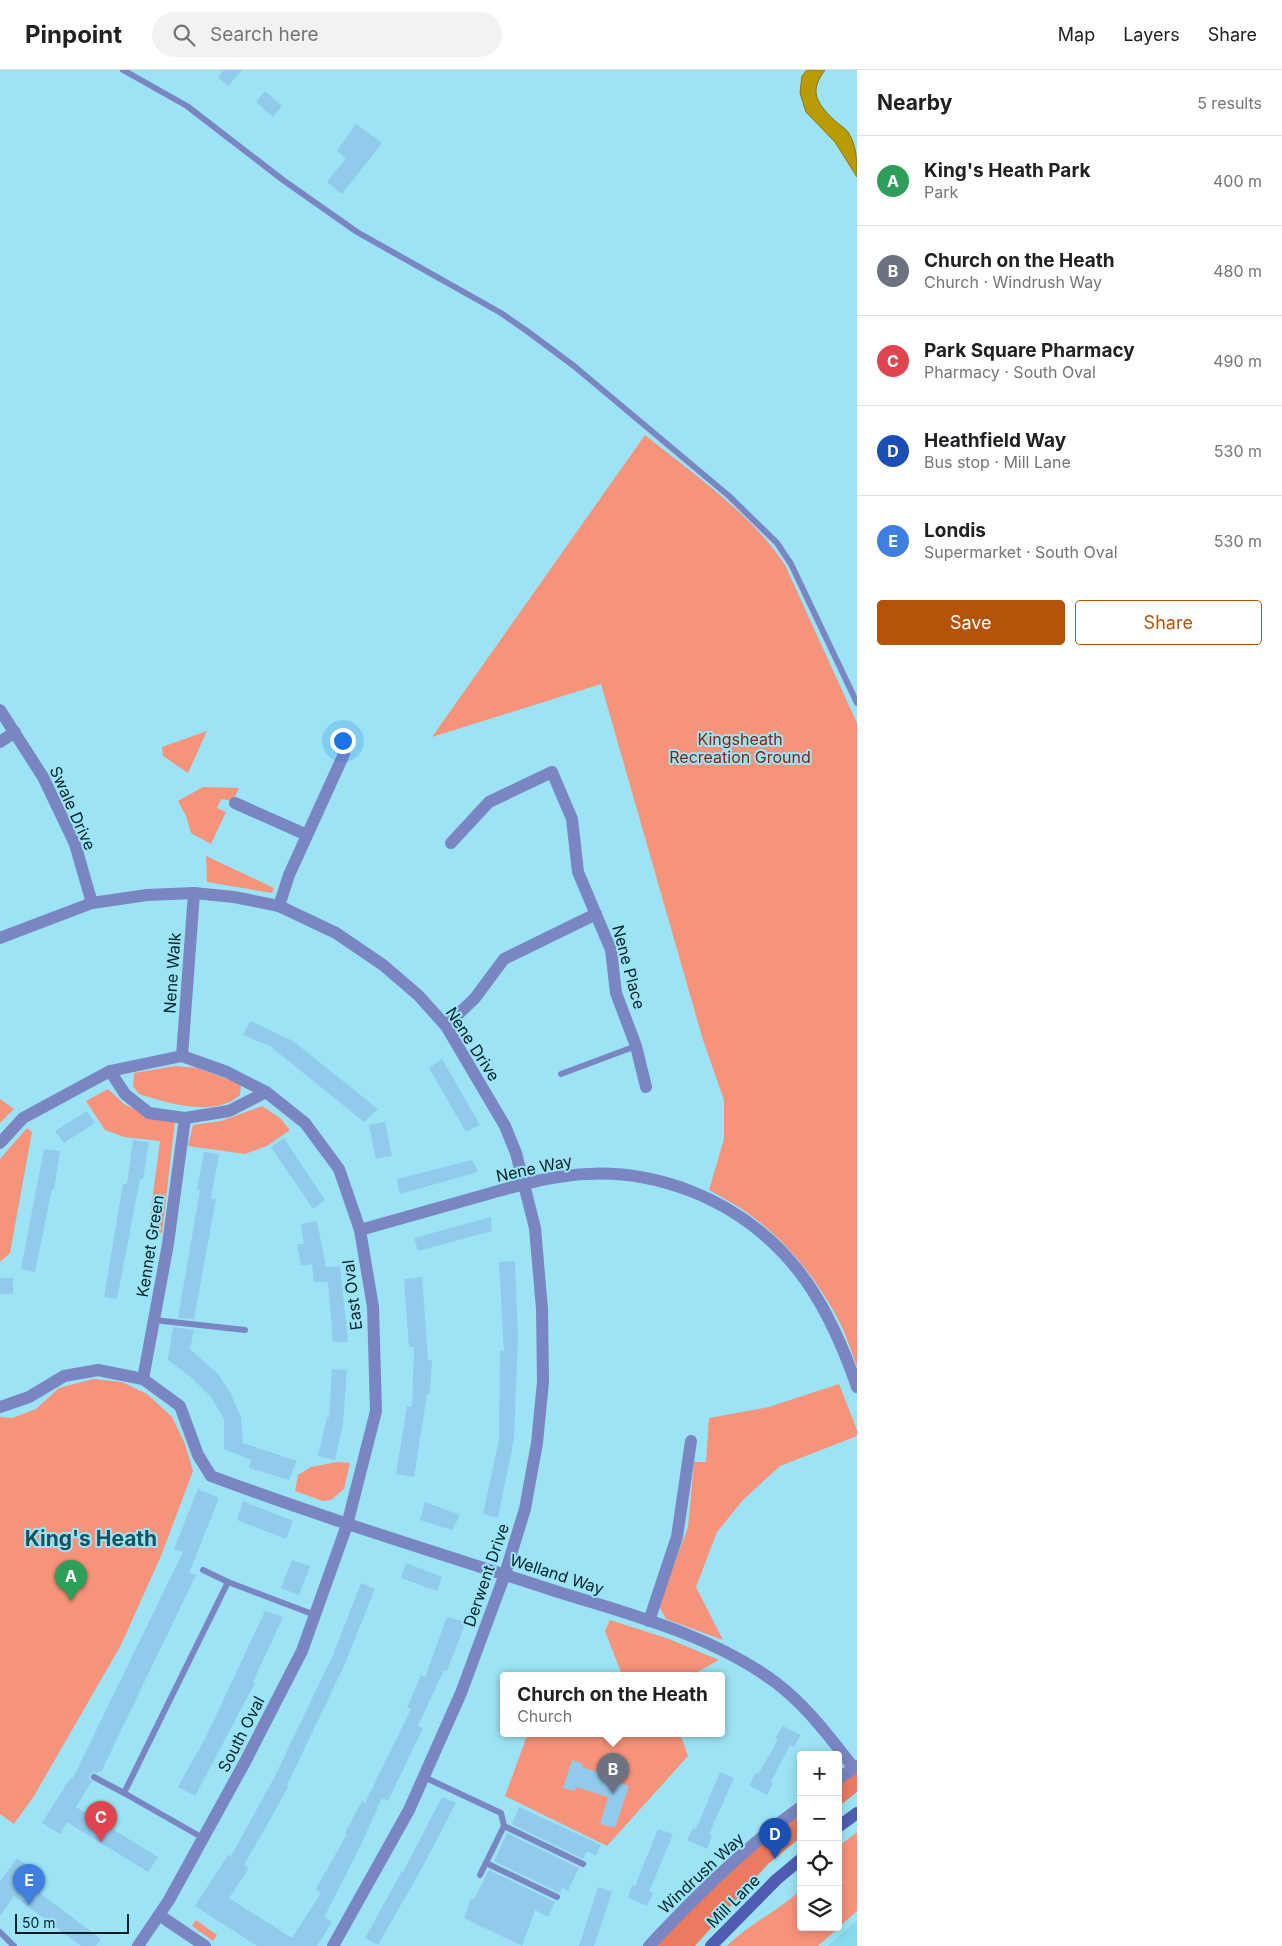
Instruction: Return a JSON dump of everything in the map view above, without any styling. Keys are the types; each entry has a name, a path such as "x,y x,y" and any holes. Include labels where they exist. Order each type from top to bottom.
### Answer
{"street":[{"name":"Swale Drive","path":"0,710 43,777 74,844 92,903"},
{"path":"0,742 15,732"},
{"path":"279,906 288,875 344,754"},
{"name":"Nene Place","path":"451,843 489,802 552,772 572,819 578,872 611,950 616,993 636,1046 646,1087"},
{"path":"235,803 307,835"},
{"name":"Nene Drive","path":"0,938 92,903 147,895 194,893 234,897 279,906 336,933 383,965 418,995 446,1026 505,1126 516,1153 525,1184"},
{"name":"Nene Walk","path":"182,1056 194,893"},
{"name":"Nene Place","path":"446,1026 475,998 504,959 596,914"},
{"path":"0,1142 23,1118 110,1071 182,1056"},
{"name":"East Oval","path":"182,1056 227,1072 266,1092 305,1123 339,1168 360,1230 373,1307 376,1411 347,1524"},
{"path":"110,1071 125,1094 149,1113 185,1118 229,1111 266,1092"},
{"name":"Kennet Green","path":"143,1379 168,1244 185,1118"},
{"name":"Nene Way","path":"360,1230 525,1184 558,1177 583,1174 646,1177 688,1189 726,1208 764,1235 797,1269 816,1297 837,1335 857,1387"},
{"name":"Derwent Drive","path":"338,1944 409,1810 461,1693 505,1574 525,1509 537,1443 542,1382 542,1309 535,1228 525,1184"},
{"path":"0,1407 29,1397 64,1376 98,1370 143,1379"},
{"name":"Welland Way","path":"143,1379 180,1406 198,1455 211,1476 347,1524 649,1621 716,1646 775,1682 812,1715 855,1767"},
{"path":"649,1621 677,1538 691,1441"},
{"name":"South Oval","path":"140,1942 169,1900 245,1762 302,1651 347,1524"},
{"path":"842,1776 855,1767"},
{"name":"Windrush Way","path":"649,1946 693,1900 774,1826 797,1810"},
{"path":"842,1824 857,1812"},
{"name":"Mill Lane","path":"711,1946 776,1880 797,1862"},
{"path":"159,1915 206,1946"},
{"path":"140,1942 154,1946"}],"lane":[{"path":"123,70 188,106 283,180 357,232 501,313 527,331 574,366 722,490 756,520 777,543 791,564 857,703"},
{"path":"561,1074 636,1046"},
{"path":"154,1320 245,1330"},
{"path":"203,1570 228,1582 315,1615"},
{"path":"124,1793 228,1582"},
{"path":"94,1777 203,1838"},
{"path":"424,1777 501,1813 504,1826 480,1875"},
{"path":"504,1826 583,1864"},
{"path":"486,1863 557,1898"},
{"path":"0,1932 14,1946"}],"shaded area":[{"path":"807,70 825,70 817,84 817,96 822,107 851,137 856,154 857,177 835,142 806,112 800,93 802,76"},
{"path":"857,1769 857,1792 842,1804 842,1796 842,1780"},
{"path":"797,1813 797,1840 768,1864 695,1946 655,1946 692,1904"},
{"path":"857,1920 857,1946 828,1946"}],"green space":[{"name":"Kingsheath Recreation Ground","path":"645,435 721,496 772,547 785,565 857,723 857,1367 834,1311 802,1265 777,1237 763,1225 740,1208 709,1190 724,1139 724,1100 703,1040 601,684 432,737"},
{"path":"207,731 188,773 163,756 162,747"},
{"path":"203,787 239,788 233,801 221,799 217,808 226,812 211,844 191,833 186,816 178,801"},
{"path":"206,856 274,888 272,893 207,882"},
{"path":"175,1066 197,1068 241,1084 240,1095 230,1102 218,1106 191,1106 139,1094 133,1086 134,1073"},
{"path":"108,1089 124,1104 137,1110 175,1121 162,1233 148,1232 160,1141 124,1137 105,1130 86,1101"},
{"path":"0,1099 14,1109 0,1123"},
{"path":"262,1106 280,1118 290,1130 267,1146 245,1154 188,1146 193,1125 221,1121"},
{"path":"27,1128 32,1132 10,1253 0,1262 0,1159"},
{"path":"93,1379 122,1382 147,1394 172,1417 185,1444 193,1471 161,1556 121,1645 34,1796 14,1824 0,1814 0,1417 12,1418 36,1409 59,1388"},
{"path":"839,1384 857,1430 857,1436 780,1466 743,1500 717,1532 696,1587 723,1640 666,1619 659,1606 688,1527 694,1462 706,1462 709,1418 769,1407"},
{"path":"337,1462 350,1463 344,1489 331,1500 323,1501 295,1491 298,1475 311,1467"},
{"path":"610,1620 669,1639 719,1660 697,1672 621,1672 605,1631"},
{"path":"527,1737 681,1737 688,1756 607,1846 505,1796"},
{"path":"857,1832 857,1911 842,1924 842,1886 842,1844"},
{"path":"797,1893 797,1931 835,1931 818,1946 727,1946 745,1931"},
{"path":"196,1920 217,1935 213,1941 192,1926"}],"building":[{"path":"224,70 242,70 228,86 218,77"},
{"path":"265,91 282,106 273,117 256,102"},
{"path":"356,124 382,143 342,194 327,182 346,158 337,151"},
{"path":"250,1021 293,1041 378,1109 364,1122 270,1046 243,1035"},
{"path":"442,1059 480,1125 466,1132 429,1068"},
{"path":"87,1111 95,1123 64,1143 55,1131"},
{"path":"385,1122 392,1156 376,1159 369,1125"},
{"path":"284,1138 325,1200 313,1209 271,1147"},
{"path":"133,1140 149,1142 143,1179 140,1179 117,1299 104,1297 123,1184 127,1184"},
{"path":"44,1149 60,1151 54,1190 52,1189 35,1272 21,1269"},
{"path":"204,1152 219,1154 211,1198 216,1199 194,1319 178,1318 200,1190 197,1190"},
{"path":"472,1160 478,1172 400,1194 397,1179"},
{"path":"491,1217 492,1231 418,1251 414,1238"},
{"path":"317,1221 326,1267 340,1266 348,1342 333,1342 328,1282 314,1282 312,1264 301,1266 297,1244 304,1244 301,1224"},
{"path":"515,1261 518,1337 514,1439 498,1518 483,1514 499,1440 500,1350 504,1351 499,1262"},
{"path":"422,1277 428,1360 432,1360 430,1394 427,1394 414,1477 396,1474 407,1406 412,1407 414,1347 409,1347 404,1279"},
{"path":"0,1278 13,1278 13,1294 0,1294"},
{"path":"173,1327 194,1330 190,1349 218,1374 230,1392 241,1417 243,1443 297,1461 289,1480 249,1468 251,1460 224,1449 224,1419 211,1397 192,1378 168,1360"},
{"path":"332,1369 347,1370 343,1423 335,1460 318,1456 327,1417 329,1418"},
{"path":"198,1489 219,1498 189,1573 196,1575 101,1772 98,1771 97,1773 93,1772 90,1774 89,1778 92,1781 76,1807 158,1857 148,1872 67,1822 60,1834 42,1823 71,1777 73,1778 183,1552 174,1549"},
{"path":"243,1501 293,1521 286,1539 237,1520"},
{"path":"425,1502 460,1515 452,1530 420,1520"},
{"path":"292,1560 310,1566 299,1595 281,1588"},
{"path":"406,1563 442,1577 437,1591 401,1578"},
{"path":"361,1583 375,1589 344,1666 287,1785 289,1786 244,1865 249,1868 229,1898 292,1938 321,1893 316,1889 347,1834 345,1833 362,1801 365,1803 411,1709 407,1708 421,1675 425,1677 447,1617 466,1622 447,1671 444,1670 418,1726 423,1728 388,1801 382,1798 357,1853 324,1917 332,1922 317,1946 257,1946 195,1906 228,1855 231,1856 274,1778 333,1655"},
{"path":"265,1611 283,1617 253,1682 255,1683 195,1796 178,1787 206,1737"},
{"path":"783,1726 801,1735 794,1747 790,1745 771,1782 773,1783 767,1795 749,1785 756,1773 759,1773 778,1740 775,1738"},
{"path":"572,1760 583,1764 582,1767 622,1780 620,1783 629,1786 615,1828 600,1824 608,1797 576,1787 575,1791 563,1788"},
{"path":"720,1772 734,1778 709,1834 712,1835 707,1849 687,1840 693,1828 696,1829"},
{"path":"442,1797 456,1803 378,1945 365,1938 403,1872"},
{"path":"519,1807 601,1845 596,1856 587,1851 583,1859 512,1824"},
{"path":"658,1829 673,1834 649,1892 653,1893 647,1906 628,1898 632,1885 635,1886"},
{"path":"507,1833 579,1868 568,1891 562,1888 560,1893 494,1861"},
{"path":"17,1858 33,1870 25,1882 101,1939 96,1946 81,1946 14,1896 0,1916 0,1881"},
{"path":"489,1870 555,1902 548,1917 535,1910 522,1946 464,1918 471,1898 474,1899"},
{"path":"598,1887 612,1892 594,1946 579,1946"}],"place":[{"name":"King's Heath Park","path":"71,1601"},
{"name":"Church on the Heath","path":"613,1794"},
{"name":"Park Square Pharmacy","path":"101,1842"},
{"name":"Heathfield Way","path":"775,1859"},
{"name":"Londis","path":"29,1905"}],"district":[{"name":"King's Heath","path":"91,1538"}]}
